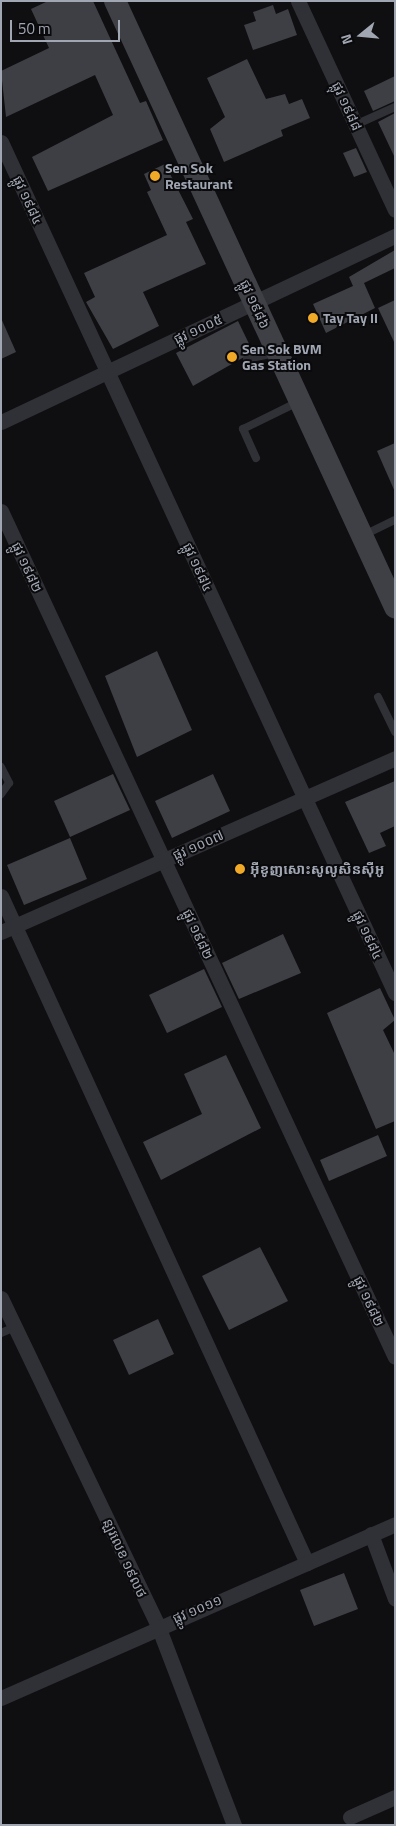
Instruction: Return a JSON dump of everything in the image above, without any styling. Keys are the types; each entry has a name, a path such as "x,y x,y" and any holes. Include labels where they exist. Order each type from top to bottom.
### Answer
{"main road":[{"name":"ផ្លូវ ១៩៨៦","path":"115,1 395,607"}],"street":[{"name":"ផ្លុវ ១៩៨៨","path":"298,1 395,210"},
{"name":"ផ្លូវ ១៩៨៤","path":"1,142 395,993"},
{"name":"ផ្លូវ ១០០៥","path":"1,422 108,372 220,324 254,303 395,236"},
{"name":"ផ្លូវ ១៩៨២","path":"1,511 395,1358"},
{"name":"ផ្លូវ ១០០៧","path":"8,929 395,758"},
{"path":"1,896 8,929 307,1563"},
{"name":"ន្ឡរលេខ ១៩លថ","path":"1,1298 8,1330 158,1626 234,1825"},
{"name":"ផ្លូវ ១០១១","path":"1,1698 158,1626 395,1524"},
{"path":"371,1534 395,1599"},
{"path":"350,1817 395,1797"}],"lane":[{"path":"355,124 395,107"},
{"path":"247,359 277,353"},
{"path":"256,458 243,429 300,401"},
{"path":"362,536 395,520"},
{"path":"378,697 395,732"},
{"path":"1,767 9,783 1,794"}],"building":[{"path":"48,1 93,1 140,103 146,101 163,140 48,191 32,157 113,115 95,75 6,117 1,71 49,48 31,9"},
{"path":"273,5 276,14 288,9 297,35 253,50 244,25 256,21 253,12"},
{"path":"247,59 266,99 285,94 289,104 302,99 310,118 281,130 283,136 224,162 210,129 225,117 207,78"},
{"path":"395,76 395,101 373,111 364,91"},
{"path":"395,113 395,158 378,122"},
{"path":"356,148 367,172 354,177 343,153"},
{"path":"165,164 193,219 186,222 206,264 143,292 159,326 113,349 86,302 95,297 84,273 167,235 147,192 151,190 144,174"},
{"path":"395,250 395,268 364,283 375,308 326,333 313,304 353,286 349,277"},
{"path":"395,300 395,344 378,308"},
{"path":"1,318 16,352 1,359"},
{"path":"238,321 253,352 193,386 176,353"},
{"path":"395,443 395,492 377,451"},
{"path":"157,651 192,730 137,757 105,676"},
{"path":"113,774 130,810 70,837 54,801"},
{"path":"213,774 230,811 172,838 155,801"},
{"path":"395,781 395,826 380,833 386,846 369,853 345,802"},
{"path":"70,838 87,879 24,905 7,865"},
{"path":"283,934 301,973 239,999 222,963"},
{"path":"204,969 222,1007 167,1033 149,995"},
{"path":"380,988 395,1020 383,1030 395,1055 395,1121 376,1129 327,1013"},
{"path":"226,1055 261,1128 161,1180 143,1142 202,1114 184,1074"},
{"path":"378,1135 387,1156 329,1181 320,1160"},
{"path":"260,1247 288,1301 229,1330 202,1276"},
{"path":"158,1319 174,1354 129,1375 113,1340"},
{"path":"344,1573 358,1609 314,1626 300,1590"}],"place":[{"name":"Sen Sok Restaurant","path":"155,176"},
{"name":"Tay Tay II","path":"313,318"},
{"name":"Sen Sok BVM Gas Station","path":"232,357"},
{"name":"អ៊ីខូញសោះសូលូសិនស៊ីអូ","path":"240,869"}]}
